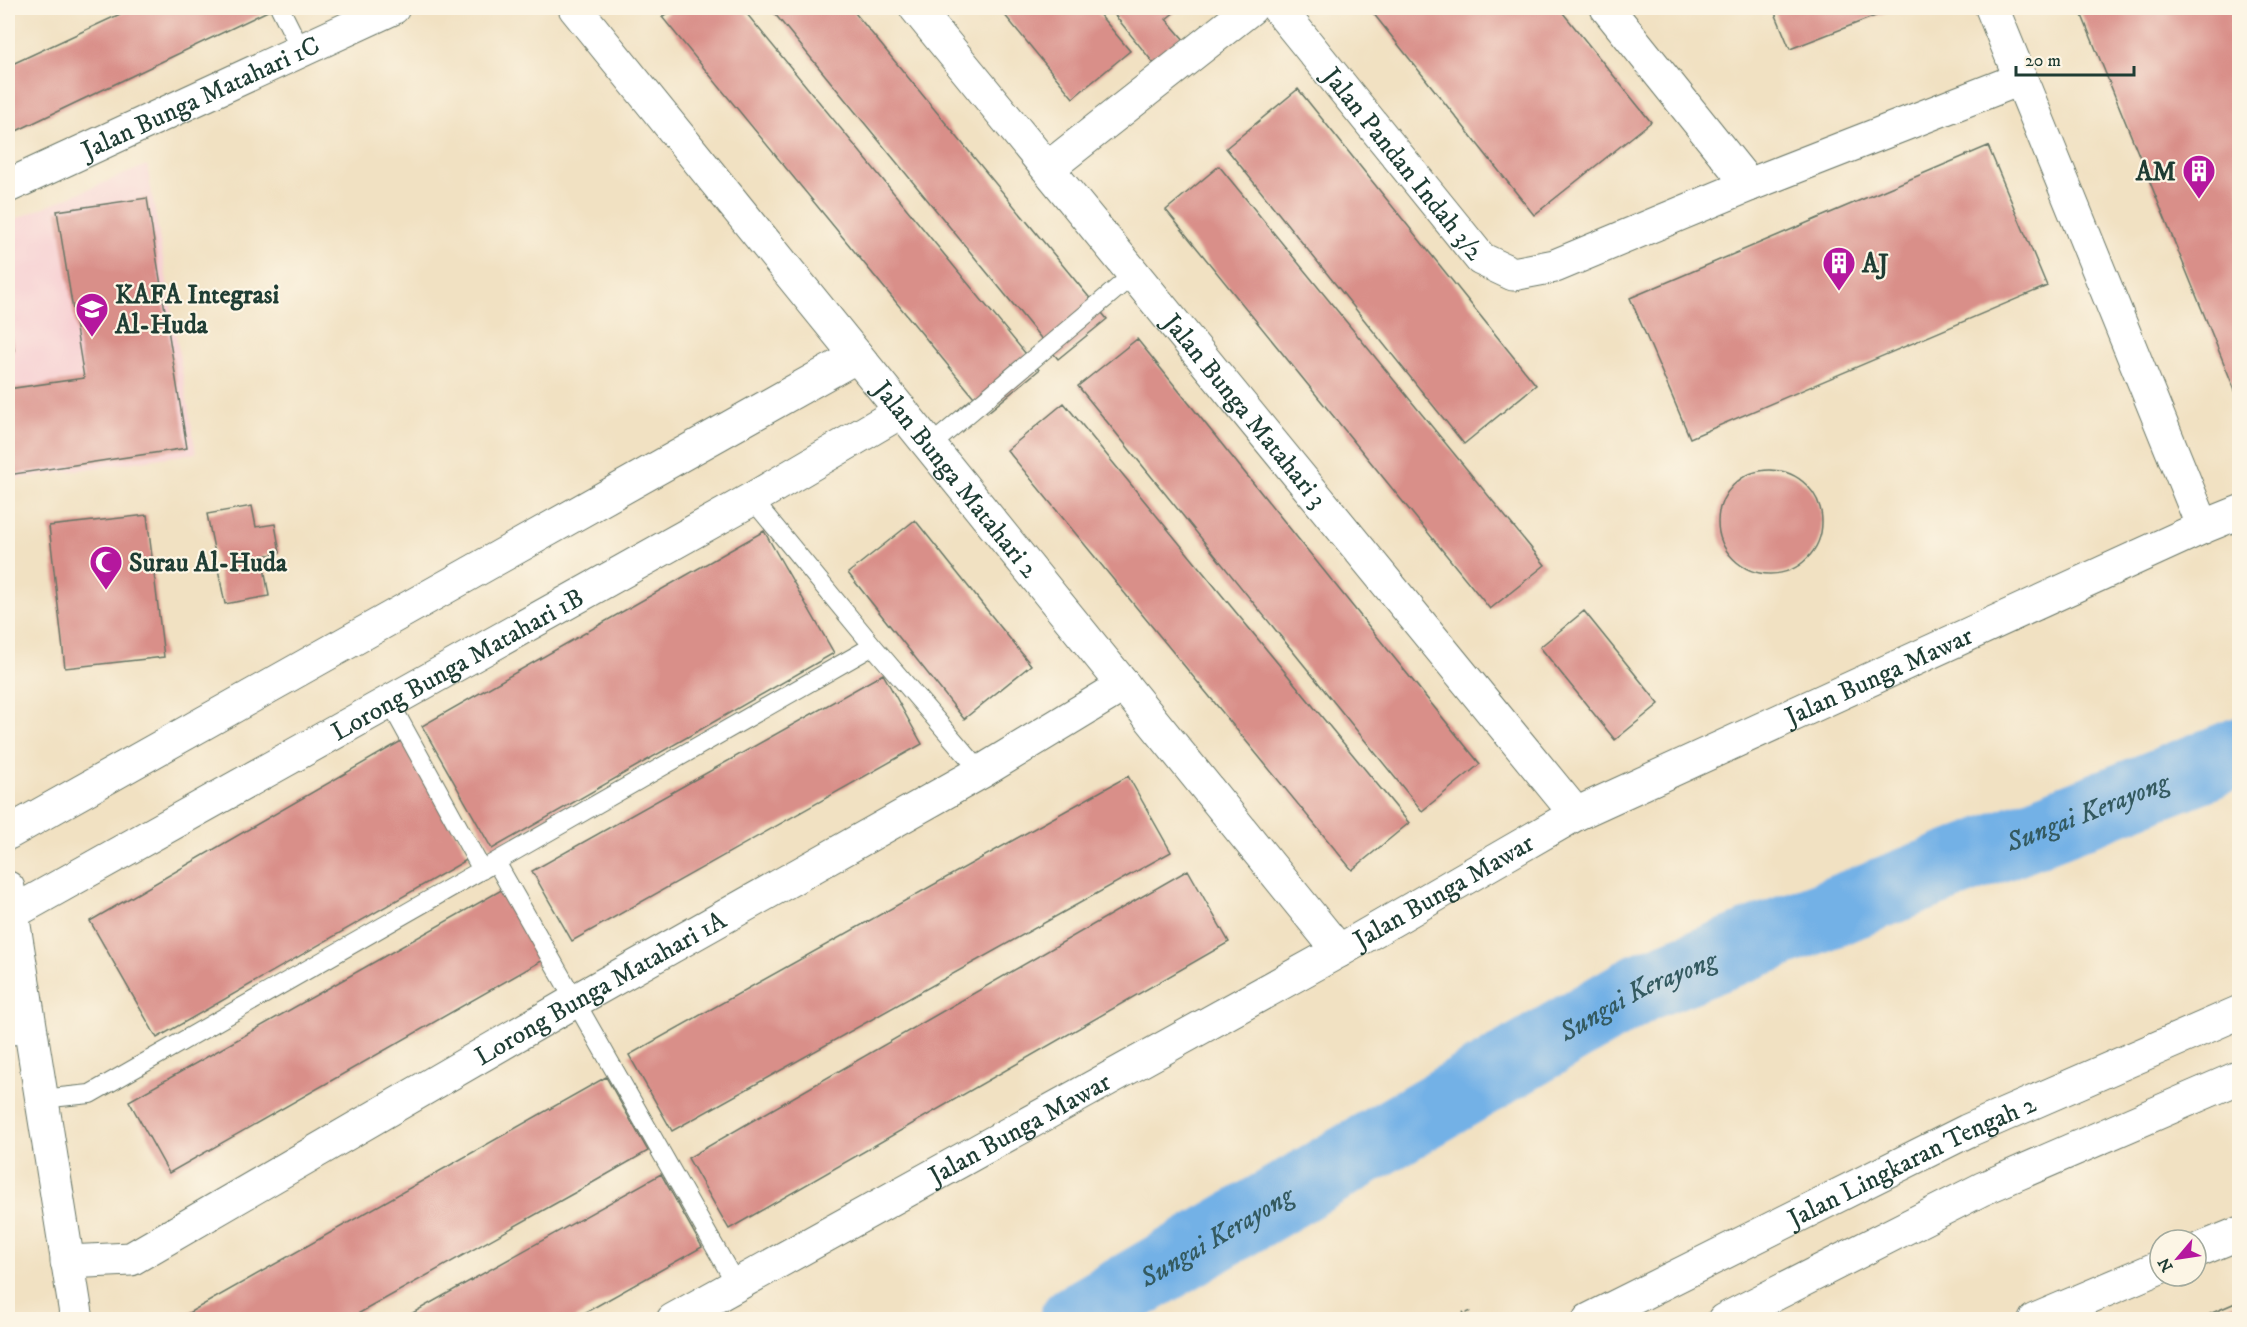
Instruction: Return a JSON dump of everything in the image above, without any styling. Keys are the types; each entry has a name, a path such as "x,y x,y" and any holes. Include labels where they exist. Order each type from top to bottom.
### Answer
{"main road":[{"name":"Jalan Bunga Matahari 1C","path":"8,186 393,8"},
{"name":"Jalan Bunga Matahari 2","path":"575,8 1339,951"},
{"name":"Jalan Bunga Matahari 3","path":"916,8 1576,814"},
{"path":"1048,168 1251,8"},
{"name":"Jalan Pandan Indah 3/2","path":"1278,8 1481,259 1513,274 1555,266 1749,185 2020,79"},
{"path":"1607,8 1749,185"},
{"path":"1992,8 2203,527"},
{"path":"8,832 857,356"},
{"name":"Lorong Bunga Matahari 1B","path":"10,900 389,700 752,499 902,411"},
{"name":"Jalan Bunga Mawar","path":"673,1320 1339,951 1576,814 2240,512"},
{"name":"Lorong Bunga Matahari 1A","path":"67,1262 131,1259 575,1001 981,772 1124,685"},
{"path":"10,900 19,1035 41,1100 77,1320"},
{"name":"Jalan Lingkaran Tengah 2","path":"1590,1320 1967,1131 2240,1012"},
{"path":"1724,1320 1982,1189 2240,1077"},
{"path":"2208,1246 2240,1233"},
{"path":"2036,1320 2148,1272"}],"lane":[{"path":"280,8 301,50"},
{"path":"930,446 1134,274"},
{"path":"752,499 981,772"},
{"path":"41,1100 90,1094 873,646"},
{"path":"389,700 489,866 575,1001 736,1284"}],"path":[{"path":"1453,1320 1468,1311 1472,1320"}],"shaded area":[{"name":"KAFA Integrasi Al-Huda","path":"147,165 196,453 8,480 8,222"}],"building":[{"path":"133,8 272,9 8,135 8,66"},
{"path":"674,8 742,8 1039,370 987,413 662,17"},
{"path":"770,8 851,8 1107,319 1058,359"},
{"path":"999,8 1094,8 1130,51 1073,98"},
{"path":"1109,8 1180,8 1166,19 1185,41 1155,65"},
{"path":"1369,8 1559,8 1651,122 1534,215"},
{"path":"1773,8 1896,8 1790,49"},
{"name":"AM","path":"2079,8 2239,8 2240,391 2236,393"},
{"path":"1298,89 1536,385 1464,444 1226,148"},
{"name":"AJ","path":"1988,146 2047,286 1690,438 1630,298"},
{"path":"1219,166 1545,565 1490,609 1166,210"},
{"name":"KAFA Integrasi Al-Huda","path":"147,198 187,448 8,475 8,389 84,378 57,211"},
{"path":"8,320 14,350 8,351"},
{"path":"1137,339 1480,764 1422,811 1078,386"},
{"path":"1064,403 1409,823 1352,870 1007,450"},
{"path":"1770,470 1790,474 1807,485 1818,502 1822,522 1818,542 1807,559 1790,570 1770,574 1750,570 1733,559 1722,542 1718,522 1722,502 1733,485 1750,474"},
{"path":"252,506 256,527 275,524 280,553 262,556 269,596 225,604 207,514"},
{"name":"Surau Al-Huda","path":"147,515 164,657 65,668 49,526"},
{"path":"915,520 1031,665 964,719 848,573"},
{"path":"764,531 834,653 492,849 422,726"},
{"path":"1584,611 1659,704 1615,740 1540,647"},
{"path":"883,674 922,744 572,941 532,871"},
{"path":"403,740 470,858 157,1038 90,921"},
{"path":"1128,776 1171,852 672,1131 629,1055"},
{"path":"1188,870 1229,942 729,1229 688,1158"},
{"path":"505,888 545,959 169,1173 129,1101"},
{"path":"606,1077 648,1151 585,1187 347,1320 176,1320"},
{"path":"661,1174 702,1247 572,1320 400,1320"},
{"path":"2240,1301 2240,1320 2199,1320 2212,1313"}],"waterway":[{"name":"Sungai Kerayong","path":"1074,1320 1642,987 2240,752"}],"place":[{"name":"AM","path":"2199,200"},
{"name":"AJ","path":"1839,292"},
{"name":"KAFA Integrasi Al-Huda","path":"92,338"},
{"name":"Surau Al-Huda","path":"106,591"}]}
